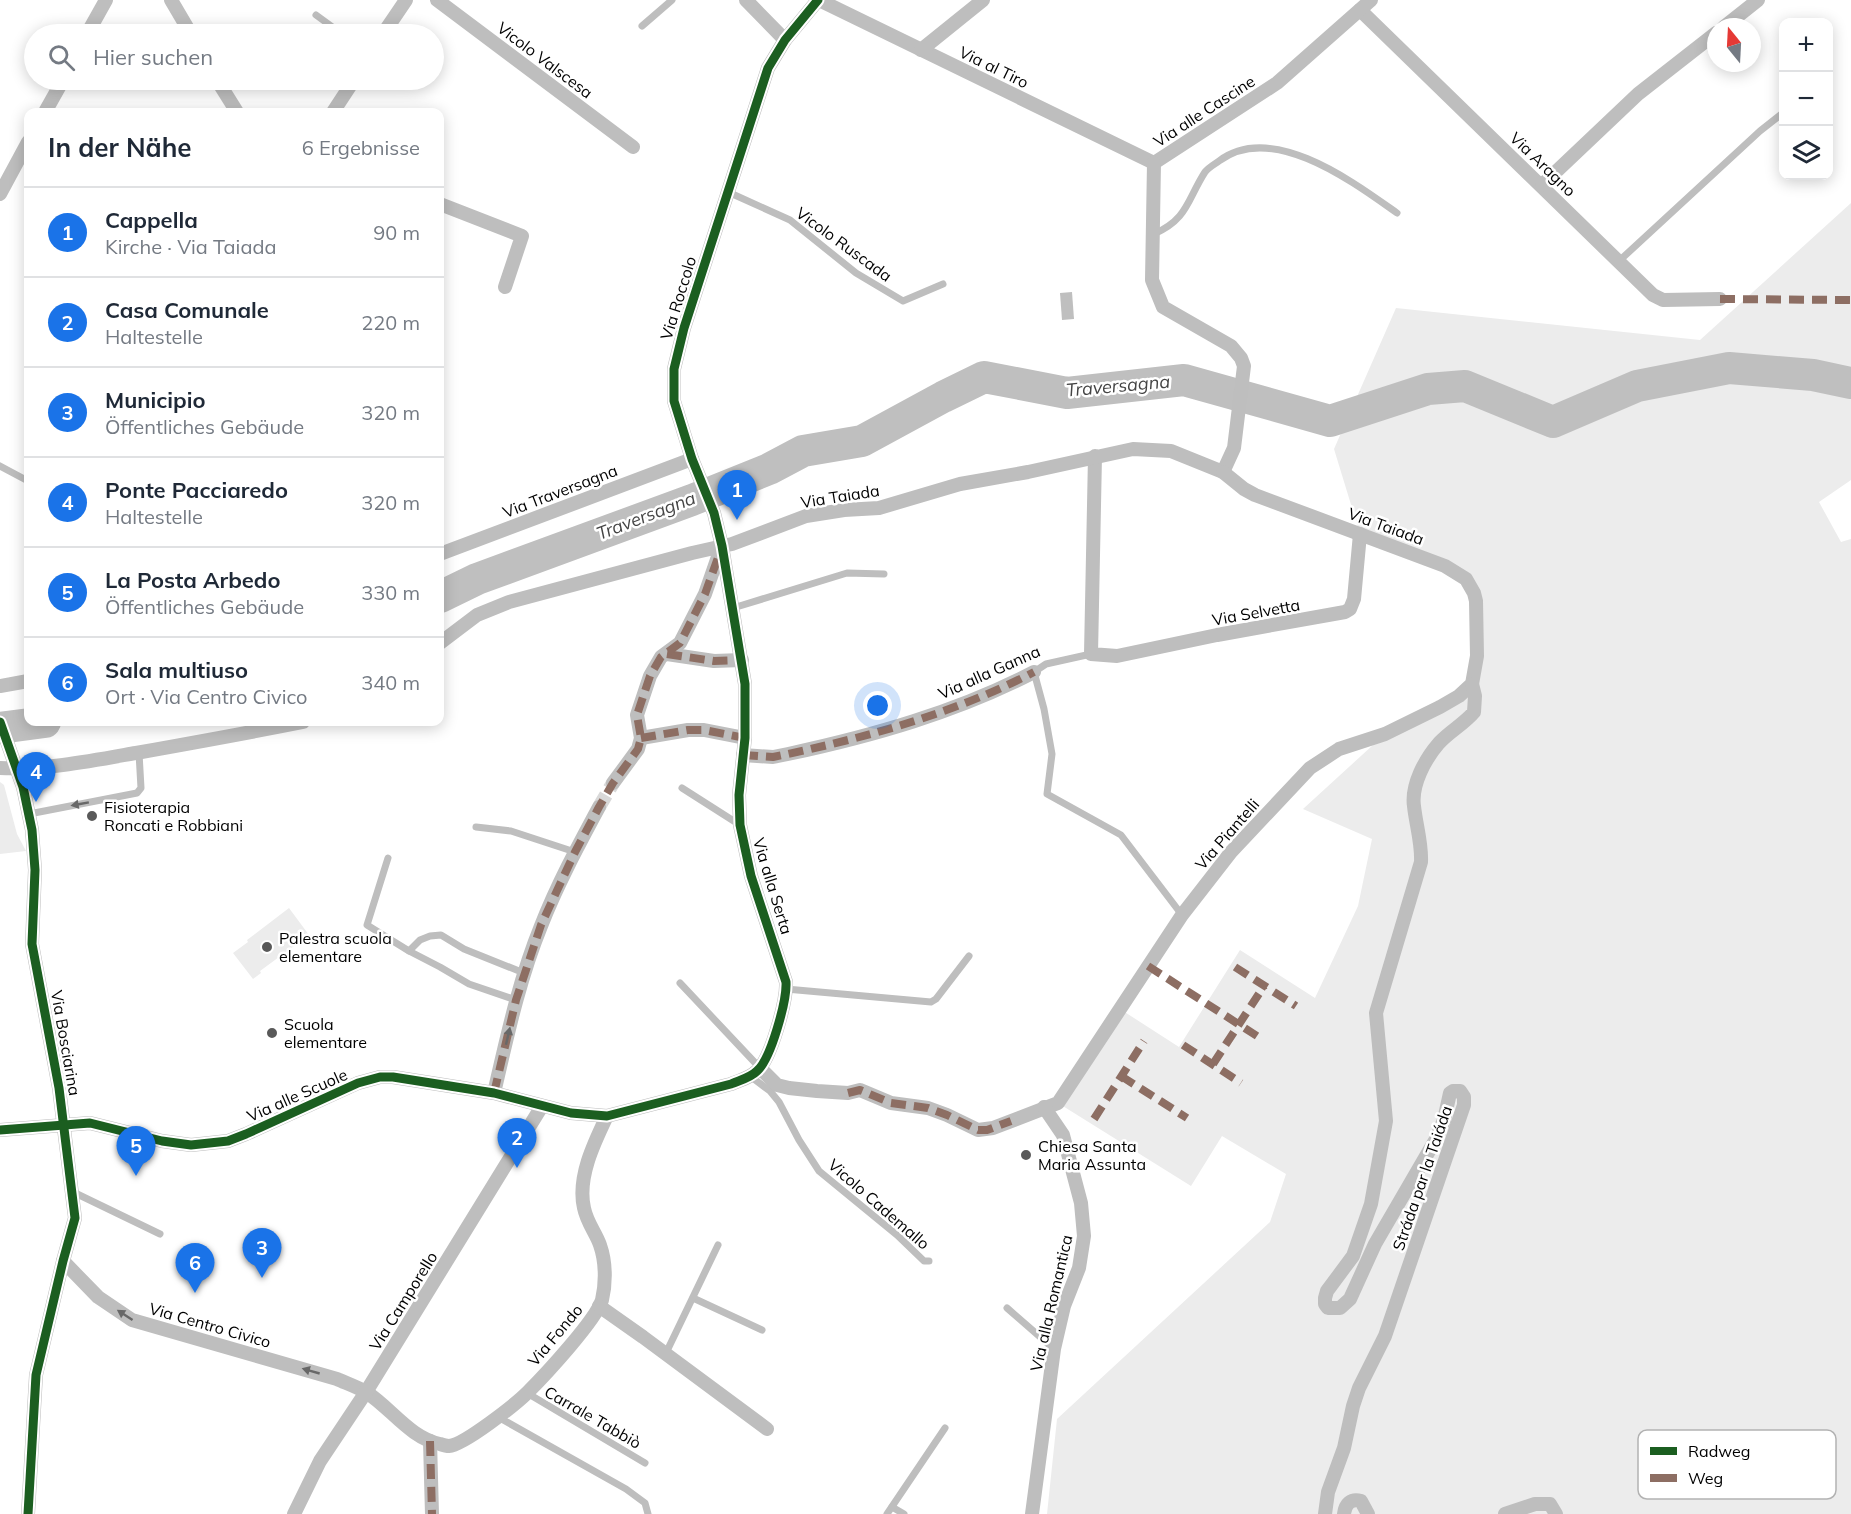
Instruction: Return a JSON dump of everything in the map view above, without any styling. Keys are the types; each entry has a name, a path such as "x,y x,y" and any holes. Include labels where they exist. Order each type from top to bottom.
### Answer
{"street":[{"path":"93,24 106,0"},
{"path":"171,0 185,24"},
{"path":"390,24 406,0"},
{"name":"Vicolo Valscesa","path":"437,0 633,147"},
{"path":"746,0 785,40"},
{"name":"Via Roccolo","path":"722,546 714,513 694,464 674,401 674,369 684,328 772,60 785,40 819,0"},
{"name":"Via al Tiro","path":"819,0 1154,162"},
{"path":"921,50 983,0"},
{"name":"Via alle Cascine","path":"1223,472 1234,448 1244,366 1241,358 1231,346 1163,307 1152,280 1154,162 1277,83 1371,0"},
{"path":"1735,18 1758,0"},
{"name":"Via Aragno","path":"1360,10 1542,185 1618,262 1658,298 1663,300 1720,299"},
{"path":"1542,185 1638,94 1707,40"},
{"path":"47,108 57,90"},
{"path":"223,90 234,108"},
{"path":"336,108 347,90"},
{"path":"0,194 24,149"},
{"path":"444,206 522,236 505,287"},
{"name":"Via Taiada","path":"444,640 477,615 509,602 722,546 806,516 879,507 960,484 1028,472 1095,456 1133,449 1160,449 1171,451 1223,472 1255,495 1445,566 1466,579 1476,601 1477,656 1472,684"},
{"path":"1091,654 1095,456"},
{"name":"Via Traversagna","path":"444,553 694,464"},
{"name":"Via Selvetta","path":"1091,654 1117,656 1216,635 1345,612 1350,609 1354,599 1360,534"},
{"path":"613,783 638,749 641,738 638,715 650,676 661,657 680,643 705,594 722,546"},
{"name":"Via alla Serta","path":"722,546 742,660 746,699 744,755 739,795 740,825 751,876 780,961 786,989 777,1029 766,1058 755,1072"},
{"path":"667,654 714,661 742,660"},
{"name":"Via alla Ganna","path":"744,755 773,757 788,754 922,719 1034,672"},
{"path":"0,686 24,682"},
{"name":"Via Piantelli","path":"1044,1107 1058,1103 1182,915 1231,852 1310,768 1338,749 1385,734 1440,707 1459,696 1472,684"},
{"name":"Stráda par la Taiáda","path":"1325,1514 1328,1492 1344,1448 1356,1397 1385,1336 1464,1105 1464,1097 1460,1091 1453,1090 1450,1093 1444,1120 1436,1139 1375,1244 1350,1299 1340,1308 1328,1308 1324,1298 1327,1291 1353,1256 1363,1232 1385,1134 1386,1108 1376,1013 1421,862 1422,853 1414,806 1416,785 1431,753 1474,712 1475,696 1472,684"},
{"name":"Via Bosciarina","path":"0,722 23,787 29,814 34,849 32,944 65,1124 75,1218 36,1375 28,1514"},
{"path":"0,768 37,769 206,742 284,726"},
{"path":"641,738 688,730 704,730 744,738"},
{"path":"494,1093 516,1000 541,925 599,807"},
{"path":"607,1116 731,1084 755,1072 777,1085 789,1088 848,1093 860,1090 891,1103 928,1108 978,1130 993,1128 1044,1107"},
{"name":"Via alle Scuole","path":"0,1130 90,1124 162,1141 206,1145 228,1141 358,1083 380,1077 403,1077 494,1093 571,1113 607,1116"},
{"name":"Via Camporello","path":"294,1514 320,1461 366,1392 542,1106"},
{"name":"Via alla Romantica","path":"1032,1514 1054,1349 1064,1306 1078,1268 1084,1236 1081,1203 1063,1135 1044,1107"},
{"name":"Via Fondo","path":"430,1441 450,1446 467,1438 498,1417 527,1393 592,1318 599,1306 603,1290 603,1263 600,1245 589,1226 583,1206 583,1187 586,1169 607,1116"},
{"name":"Via Centro Civico","path":"63,1261 98,1297 132,1320 337,1379 366,1392"},
{"path":"599,1306 767,1429"},
{"path":"366,1392 402,1422 430,1441 432,1514"},
{"path":"1344,1514 1347,1503 1357,1500 1364,1505 1368,1514"},
{"path":"1505,1514 1543,1502 1550,1503 1556,1514"}],"lane":[{"path":"642,26 672,0"},
{"path":"316,15 328,24"},
{"path":"1618,262 1779,116"},
{"path":"1154,234 1170,227 1181,215 1207,170 1231,152 1256,147 1296,154 1347,178 1397,213"},
{"name":"Vicolo Ruscada","path":"728,192 790,220 856,273 903,301 943,284"},
{"path":"0,466 24,479"},
{"path":"733,608 847,573 884,574"},
{"name":"Via alla Ganna","path":"1034,672 1046,664 1091,654"},
{"path":"1034,672 1044,709 1052,754 1047,794 1121,835 1182,915"},
{"path":"29,814 137,793 141,788 139,753"},
{"path":"682,788 740,825"},
{"path":"476,827 511,831 575,852"},
{"path":"388,858 367,925 469,984 516,1000"},
{"path":"409,951 420,940 441,935 464,949 524,973"},
{"path":"786,989 930,1002 936,999 969,956"},
{"path":"680,983 755,1072"},
{"name":"Vicolo Cademallo","path":"755,1072 779,1102 819,1171 897,1235 924,1261 929,1262"},
{"path":"73,1192 160,1234"},
{"path":"666,1353 718,1245"},
{"path":"693,1298 762,1330"},
{"path":"1007,1308 1054,1349"},
{"name":"Carrale Tabbiò","path":"527,1393 645,1463"},
{"path":"498,1417 626,1489 645,1503 648,1514"},
{"path":"904,1514 889,1511 945,1428"}],"shaded area":[{"path":"1851,203 1851,480 1819,502 1841,542 1851,539 1851,1514 1047,1514 1057,1419 1270,1222 1286,1174 1222,1136 1191,1186 1058,1103 1120,1009 1179,1047 1240,950 1315,998 1358,906 1372,839 1303,809 1385,734 1466,690 1477,612 1466,579 1360,534 1334,449 1396,308 1700,340"},
{"path":"1072,292 1074,319 1062,320 1060,293"},
{"path":"0,782 4,785 17,834 26,851 0,854"},
{"name":"Palestra scuola elementare","path":"289,908 309,935 260,971 261,973 253,979 233,953"}],"waterway":[{"name":"Traversagna","path":"444,595 477,579 692,500 769,469 803,451 862,441 984,377 1067,393 1184,380 1330,421 1428,389 1465,386 1553,422 1637,386 1729,368 1813,375 1851,383"},
{"name":"Traversagna","path":"0,728 24,725"}],"tunnel":[{"path":"599,807 613,783"}],"marked path":[{"path":"1720,299 1851,300"},
{"path":"494,1093 516,1000 541,925 599,807 638,749 641,738 637,715 650,676 661,657 680,643 705,594 720,552"},
{"path":"667,654 714,661 742,660"},
{"path":"743,755 773,757 882,731 975,699 1034,672"},
{"path":"641,738 688,730 704,730 745,738"},
{"path":"1148,966 1257,1036"},
{"path":"1235,967 1296,1006"},
{"path":"1213,1064 1264,986"},
{"path":"1094,1119 1144,1041"},
{"path":"1183,1045 1241,1083"},
{"path":"1121,1076 1187,1118"},
{"path":"848,1093 860,1090 891,1103 928,1108 978,1130 987,1130 1011,1121"},
{"path":"430,1441 432,1514"}],"cycle path":[{"path":"0,1130 90,1123 162,1141 191,1145 228,1141 358,1083 380,1077 393,1077 494,1093 571,1113 607,1116 731,1084 757,1071 768,1055 773,1042 784,1002 786,982 751,876 740,825 739,795 745,738 745,684 722,546 714,513 692,459 674,401 674,369 684,328 768,68 785,40 818,0"},
{"path":"0,722 23,787 32,830 35,870 32,944 59,1088 75,1218 36,1375 28,1514"}],"place":[{"name":"Cappella","path":"737,520"},
{"name":"Ponte Pacciaredo","path":"36,802"},
{"name":"Fisioterapia Roncati e Robbiani","path":"92,816"},
{"name":"Palestra scuola elementare","path":"267,947"},
{"name":"Scuola elementare","path":"272,1033"},
{"name":"Chiesa Santa Maria Assunta","path":"1026,1155"},
{"name":"Casa Comunale","path":"517,1168"},
{"name":"La Posta Arbedo","path":"136,1176"},
{"name":"Municipio","path":"262,1278"},
{"name":"Sala multiuso","path":"195,1293"}]}
